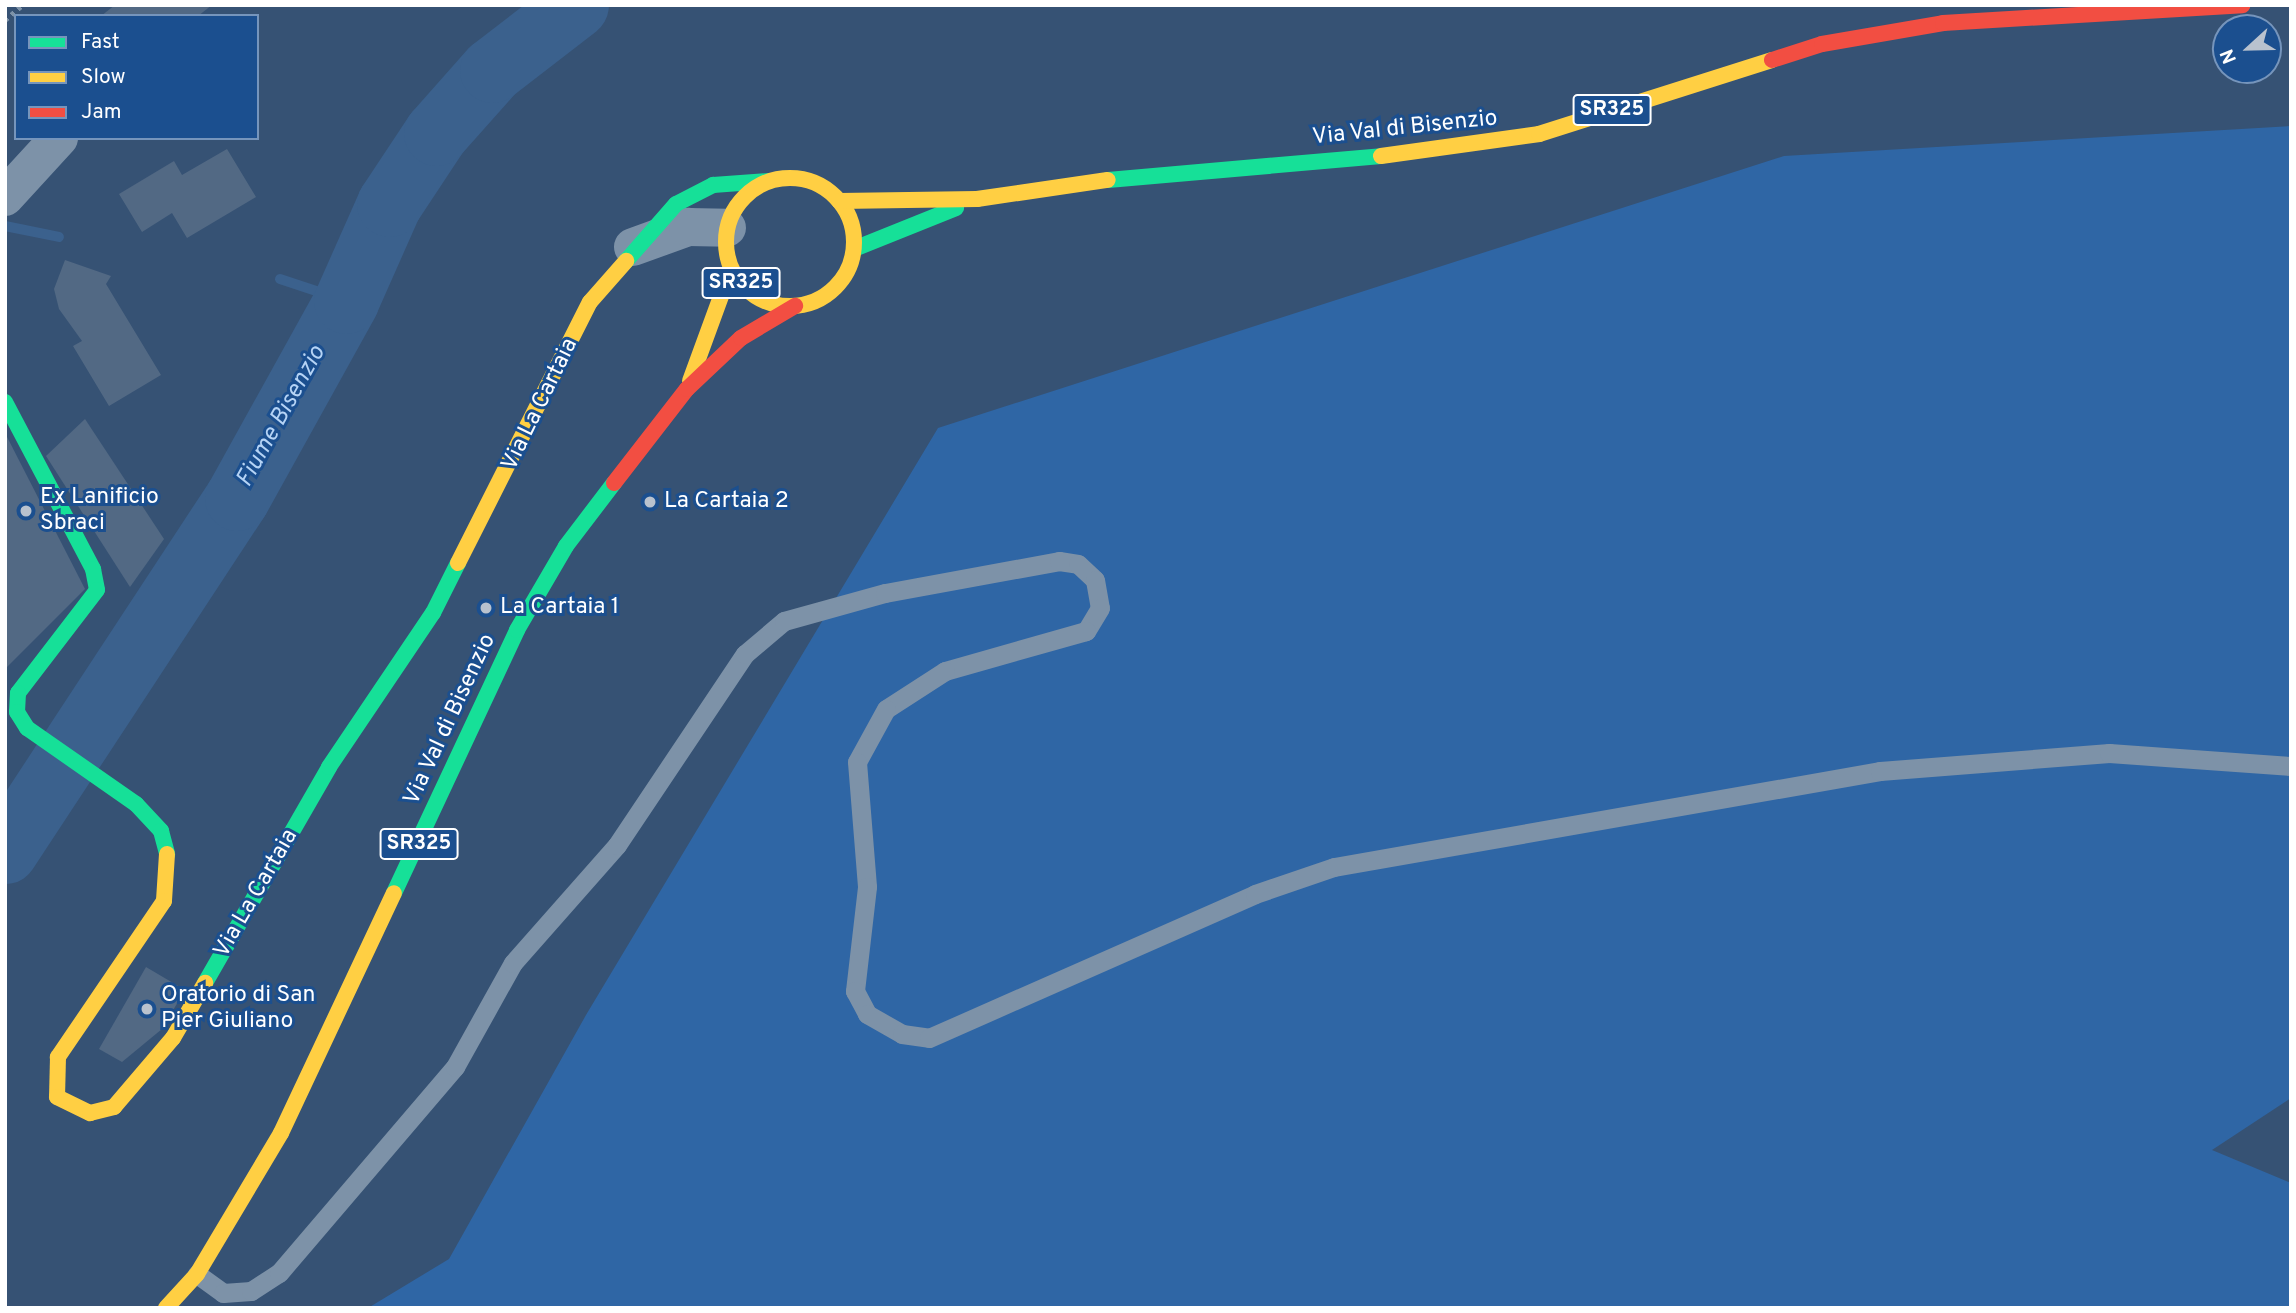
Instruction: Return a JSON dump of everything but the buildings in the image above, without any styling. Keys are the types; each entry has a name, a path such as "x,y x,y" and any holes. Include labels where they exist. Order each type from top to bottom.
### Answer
{"main road":[{"name":"Via Val di Bisenzio","path":"977,199 1062,184 1468,149 1539,134 1822,44 1944,23 2242,5"},
{"path":"727,228 737,205 769,181 791,177 822,186 839,201 854,249"},
{"name":"Via La Cartaia","path":"5,402 93,569 97,590 93,603 18,693 17,712 27,728 136,804 161,831 170,865 164,901 58,1057 57,1097 90,1113 114,1107 136,1088 173,1038 329,767 433,613 590,302 633,247 676,204 713,185 769,181"},
{"name":"SR325","path":"839,201 977,199"},
{"name":"SR325","path":"687,389 741,338 796,306 838,286 854,249 977,199"},
{"name":"SR325","path":"687,389 731,269 727,228"},
{"name":"SR325","path":"731,269 754,295 796,306"},
{"name":"Via Val di Bisenzio","path":"166,1308 197,1274 248,1194 335,1029 517,630 566,546 687,389"}],"street":[{"path":"5,197 57,140"},
{"path":"633,247 688,228 727,228"}],"lane":[{"path":"197,1274 223,1293 251,1291 279,1273 456,1068 513,962 617,845 745,654 784,621 885,593 1059,561 1078,564 1095,580 1100,608 1086,631 946,671 886,709 857,762 867,887 855,991 867,1014 902,1034 929,1038 1255,894 1334,867 1880,771 2109,753 2291,766"}],"path":[{"path":"5,20 22,5"}],"shaded area":[{"path":"2291,126 2291,1098 2212,1150 2291,1183 2291,1308 368,1308 449,1259 586,1015 938,428 1784,156"}],"waterway":[{"name":"Fiume Bisenzio","path":"5,851 237,498 346,301 389,204 436,133 492,70 576,5"},
{"path":"5,226 59,237"},
{"path":"280,279 346,301"}],"traffic: fast":[{"path":"1108,180 1381,156"},
{"path":"626,261 676,204 713,185 769,181"},
{"path":"854,249 956,208"},
{"path":"5,402 93,569 97,590 18,693 17,712 27,728 136,804 161,831 167,854"},
{"path":"394,893 517,630 566,546 614,483"},
{"path":"205,983 329,767 433,613 458,563"}],"traffic: slow":[{"path":"1381,156 1539,134 1772,60"},
{"path":"790,178 814,183 835,197 849,218 854,242 849,266 835,287 814,301 790,306 766,301 745,287 731,266 726,242 731,218 745,197 766,183 790,178"},
{"path":"839,201 977,199 1108,180"},
{"path":"458,563 590,302 626,261"},
{"path":"690,381 731,269"},
{"path":"167,854 164,901 58,1057 57,1097 90,1113 114,1107 173,1038 205,983"},
{"path":"166,1308 197,1274 281,1133 394,893"}],"traffic: jam":[{"path":"1772,60 1822,44 1943,23 2242,5"},
{"path":"614,483 687,389 741,338 795,306"}],"place":[{"name":"La Cartaia 2","path":"650,502"},
{"name":"Ex Lanificio Sbraci","path":"26,511"},
{"name":"La Cartaia 1","path":"486,608"},
{"name":"Oratorio di San Pier Giuliano","path":"147,1009"}]}
